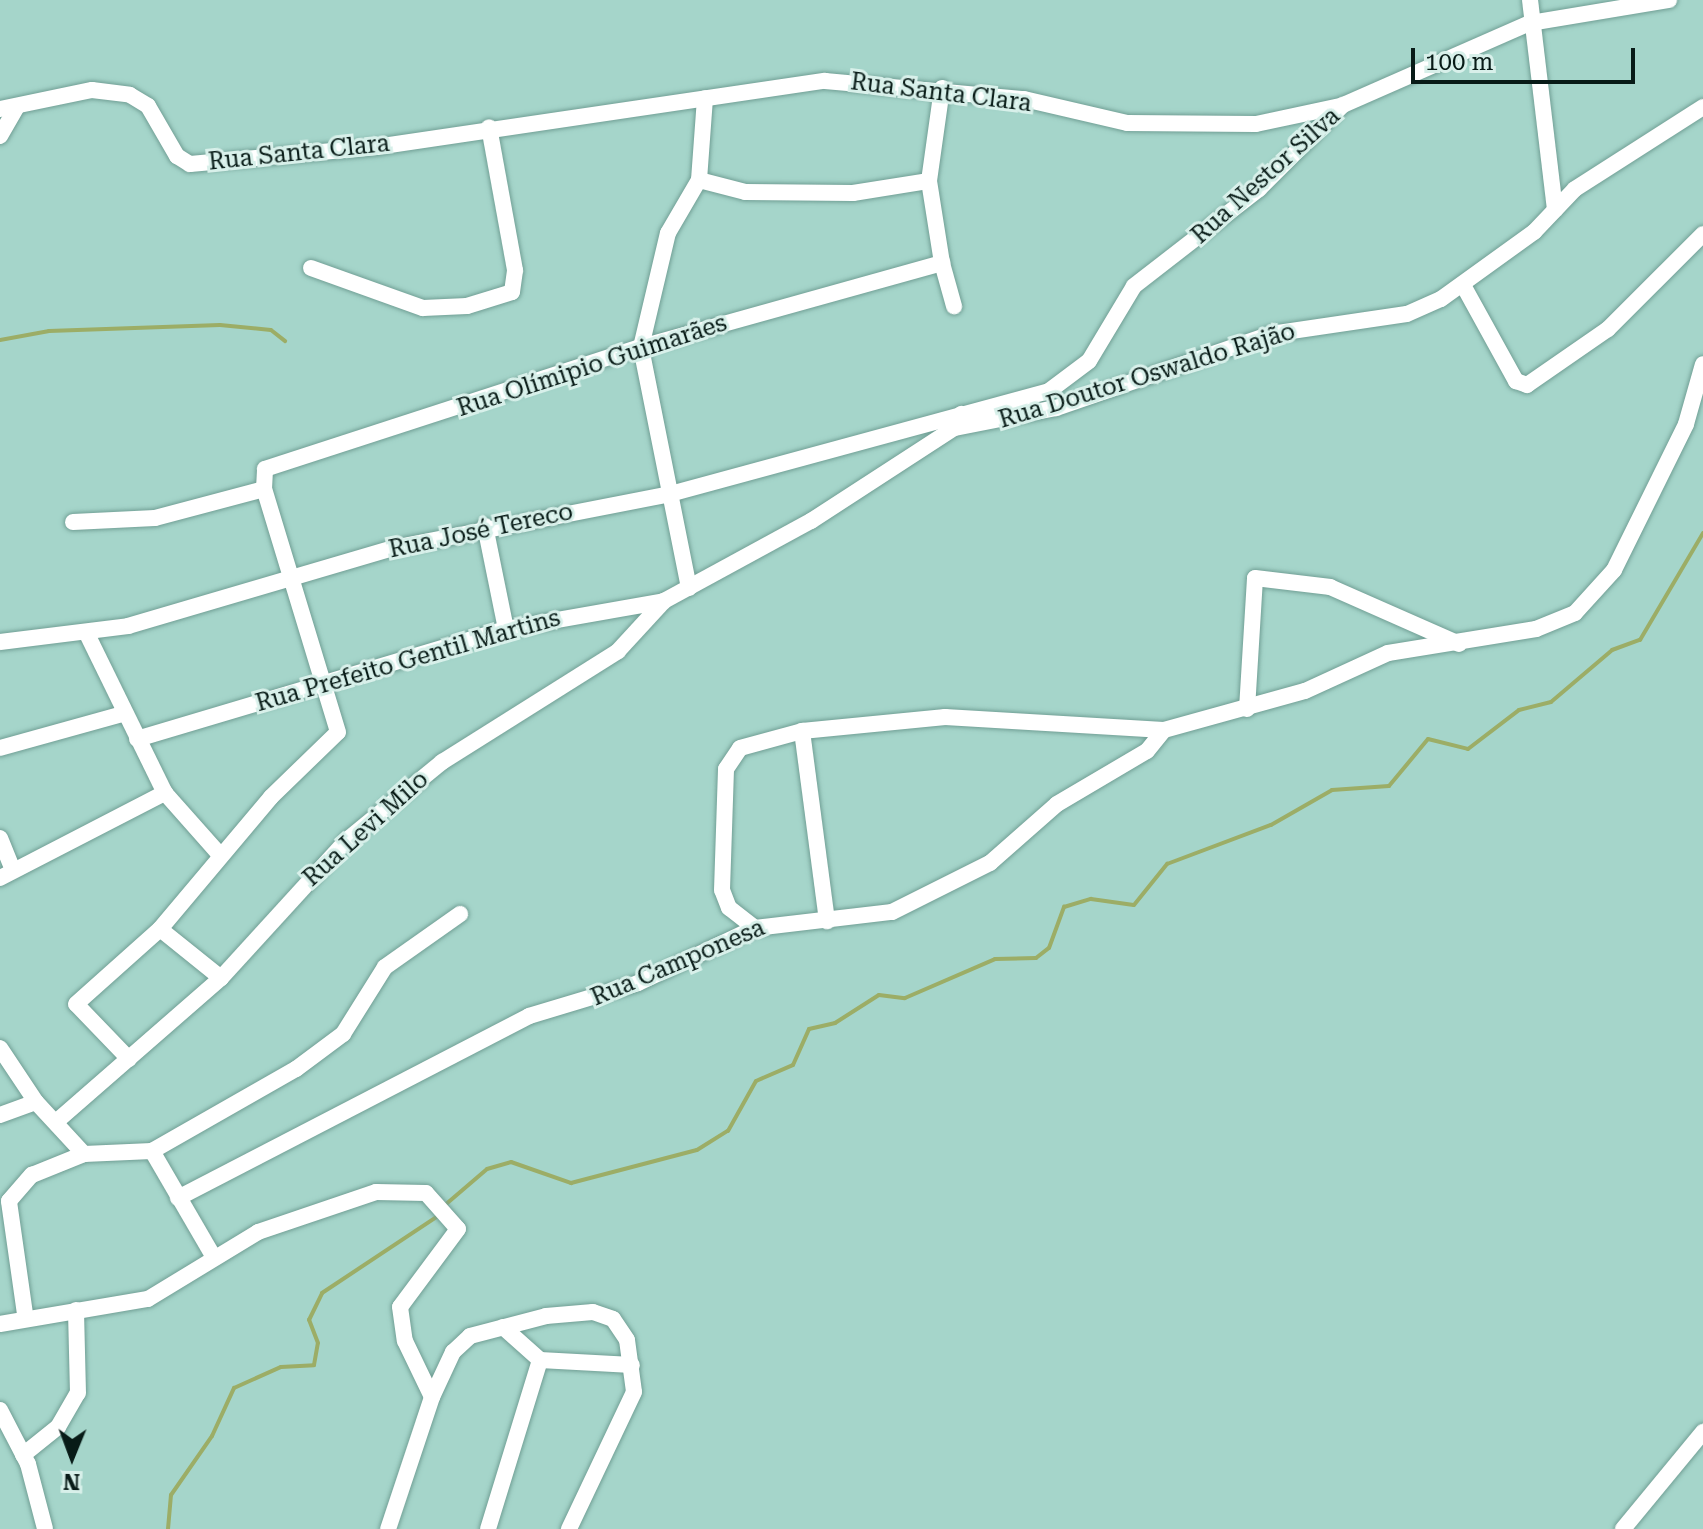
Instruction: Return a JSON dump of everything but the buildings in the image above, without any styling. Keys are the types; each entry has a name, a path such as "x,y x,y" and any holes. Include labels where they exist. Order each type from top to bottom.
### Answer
{"street":[{"path":"1530,0 1530,23 1555,210"},
{"name":"Rua Nestor Silva","path":"958,421 1049,391 1074,376 1134,286 1259,189 1343,105 1530,23 1669,0"},
{"name":"Rua Santa Clara","path":"8,108 75,92 130,95 148,106 177,156 190,164 825,81 942,88 1171,125 1256,124 1343,105"},
{"path":"942,88 929,181 942,263 954,306"},
{"path":"689,588 641,347 668,233 699,180 705,98"},
{"name":"Rua Doutor Oswaldo Rajão","path":"958,421 1056,408 1271,334 1407,314 1463,285 1632,148 1703,107"},
{"path":"0,136 8,108"},
{"path":"311,268 423,308 467,306 512,292 515,270 489,127"},
{"path":"699,180 745,192 853,193 929,181"},
{"path":"1463,285 1516,381 1527,385 1608,329 1703,234"},
{"name":"Rua Olímipio Guimarães","path":"264,489 272,463 641,347 942,263"},
{"path":"755,928 729,908 722,890 726,769 756,739 802,731 983,715 1090,731 1164,730 1247,709 1388,653 1460,645 1536,629 1598,594 1686,424 1703,364"},
{"name":"Rua José Tereco","path":"0,642 87,634 294,574 485,526 670,494 958,421"},
{"name":"Rua Prefeito Gentil Martins","path":"137,739 506,629 664,601 750,558 958,421"},
{"path":"73,522 155,518 264,489 294,574 339,722 333,741 221,856 160,929 76,1004 129,1059"},
{"path":"485,526 506,629"},
{"path":"1247,709 1255,578 1330,587 1460,645"},
{"name":"Rua Levi Milo","path":"57,1121 221,978 348,839 442,762 618,651 664,601"},
{"path":"87,634 123,714 165,793 221,856"},
{"path":"0,748 123,714"},
{"name":"Rua Camponesa","path":"178,1198 529,1016 638,983 755,928 892,912 990,863 1057,804 1147,751 1164,730"},
{"path":"802,731 827,921"},
{"path":"0,838 7,875 165,793"},
{"path":"25,1314 9,1201 32,1175 84,1154 152,1151 329,1046 385,967 460,914"},
{"path":"160,929 221,978"},
{"path":"0,1048 36,1102 57,1121 84,1154"},
{"path":"0,1115 36,1102"},
{"path":"152,1151 212,1254"},
{"path":"0,1324 25,1314 148,1299 212,1254 376,1192 412,1189 439,1200 457,1220 456,1240 400,1307 405,1341 432,1397"},
{"path":"23,1455 58,1427 78,1393 76,1310"},
{"path":"388,1529 432,1397 459,1343 503,1327 593,1312 613,1319 632,1365 626,1418 589,1477 569,1529"},
{"path":"503,1327 540,1360 632,1365"},
{"path":"488,1529 540,1360"},
{"path":"0,1410 23,1455 45,1529"},
{"path":"1623,1529 1703,1432"}],"waterway":[{"path":"0,340 49,331 220,325 271,330 285,341"},
{"path":"445,1205 487,1169 511,1162 571,1183 697,1150 728,1131 756,1081 793,1065 809,1029 835,1023 879,995 905,998 995,959 1036,958 1049,948 1064,907 1091,899 1134,905 1167,864 1271,825 1332,790 1389,786 1428,739 1468,749 1519,710 1551,702 1612,650 1640,640 1703,533"},
{"path":"168,1529 171,1495 212,1436 234,1388 281,1367 314,1365 318,1343 309,1320 322,1293 438,1216"}]}
